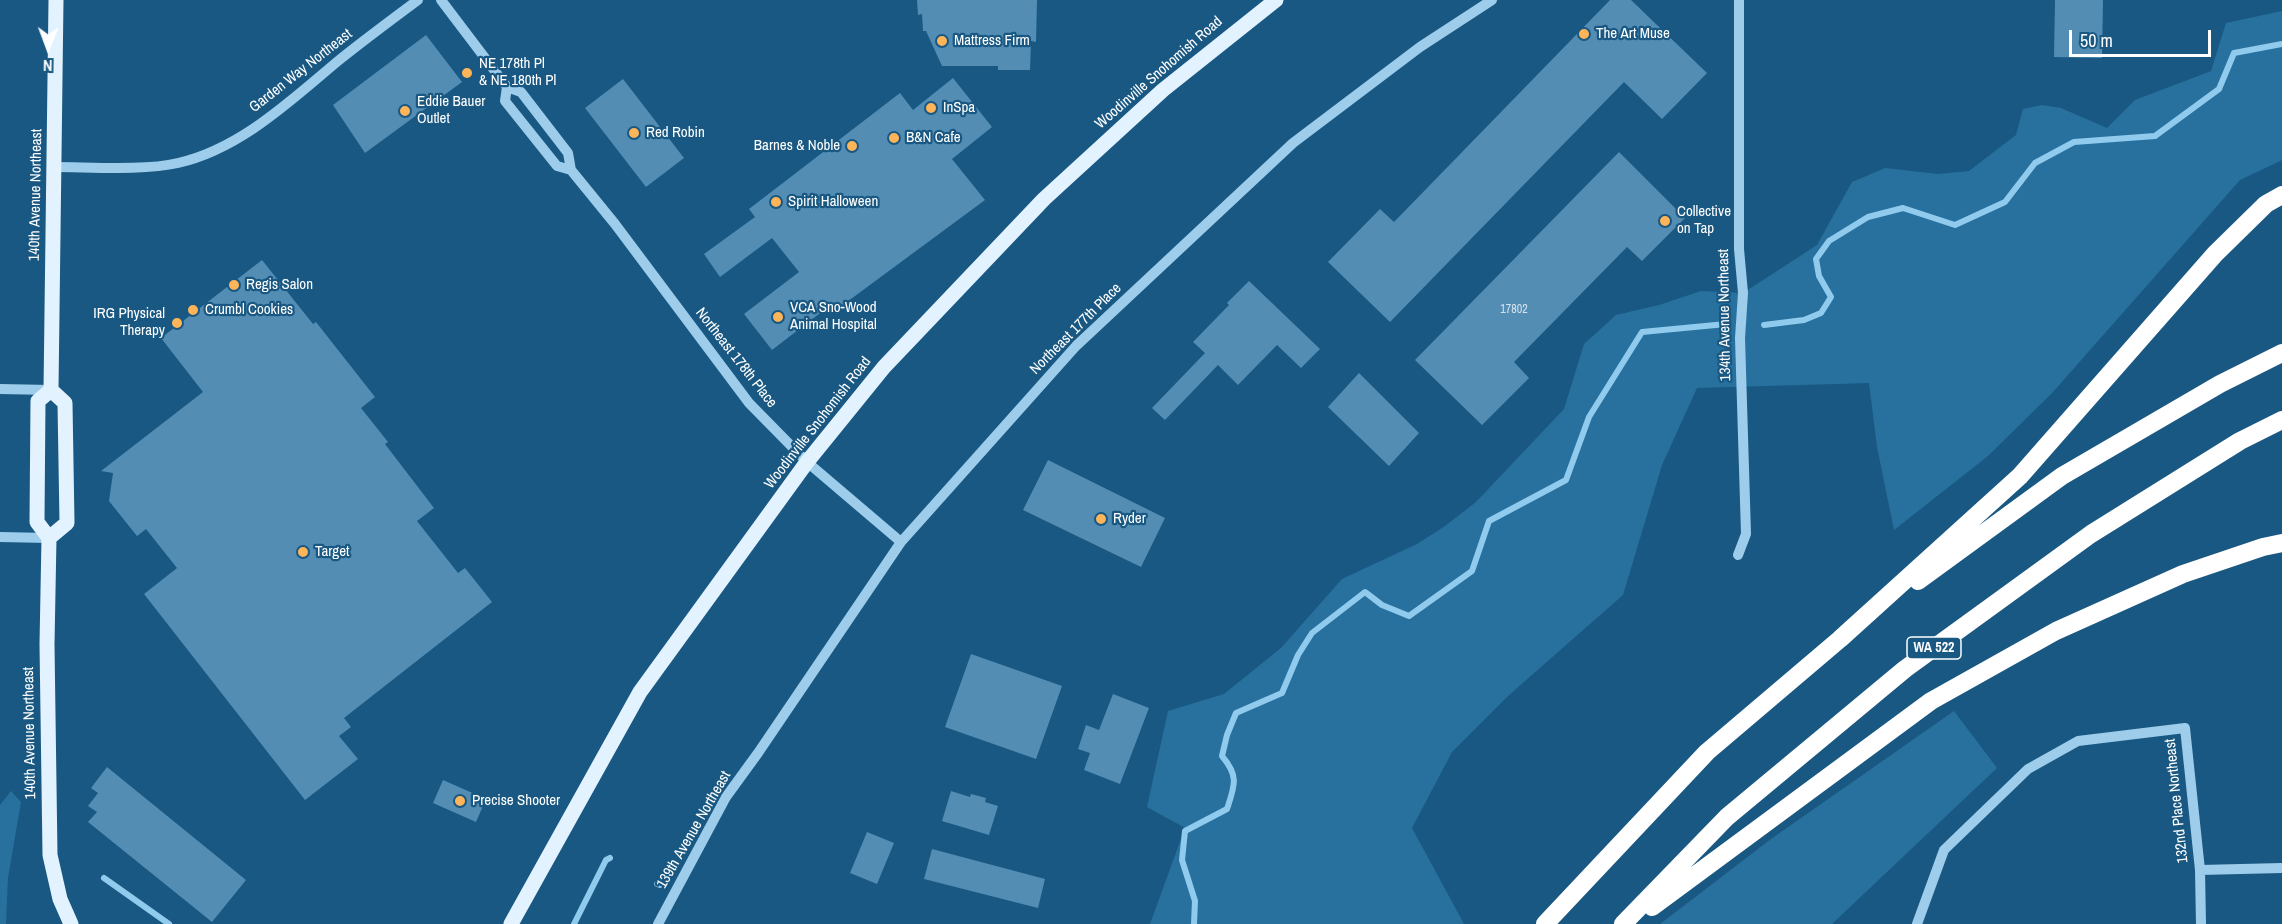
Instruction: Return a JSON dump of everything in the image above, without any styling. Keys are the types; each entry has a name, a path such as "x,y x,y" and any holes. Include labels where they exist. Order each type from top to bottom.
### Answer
{"highway":[{"path":"1545,924 1707,752 1840,639 2020,476 2215,254 2266,204 2282,195"},
{"path":"1840,639 2062,476 2220,384 2282,353"},
{"name":"WA 522","path":"1623,924 1727,817 1905,669 2091,534 2240,441 2282,420"},
{"path":"1629,924 1930,701 2056,631 2183,574 2282,543"},
{"path":"2234,557 2282,554"}],"main road":[{"name":"140th Avenue Northeast","path":"56,0 51,390 38,401 37,522 49,538 47,644 50,845 60,898 71,924"},
{"name":"Woodinville Snohomish Road","path":"511,924 640,692 807,462 884,367 1044,199 1163,90 1276,0"},
{"path":"49,538 67,523 65,403 51,390"}],"street":[{"name":"Garden Way Northeast","path":"54,167 136,167 177,164 223,147 277,112 370,35 418,0"},
{"name":"Northeast 178th Place","path":"441,0 507,87 521,92 568,153 571,170 626,238 749,404 807,462 901,542"},
{"name":"Northeast 177th Place","path":"758,753 901,542 1076,346 1293,143 1420,47 1492,0"},
{"name":"134th Avenue Northeast","path":"1737,555 1746,534 1740,338 1743,293 1738,230 1739,0"},
{"name":"Northeast 178th Place","path":"507,87 505,101 557,166 571,170"},
{"path":"0,389 51,390"},
{"path":"0,537 49,538"},
{"name":"132nd Place Northeast","path":"1917,924 1944,850 2028,769 2078,741 2185,728 2200,870 2201,924"},
{"name":"139th Avenue Northeast","path":"658,924 726,797 758,753"},
{"name":"132nd Place Northeast","path":"2200,870 2282,868"}],"shaded area":[{"path":"2282,11 2282,160 2240,180 2053,392 1988,456 1894,530 1877,447 1869,383 1697,388 1662,465 1623,595 1508,696 1452,752 1412,828 1464,924 1150,924 1185,828 1147,807 1168,711 1224,694 1281,648 1342,579 1417,544 1476,502 1564,409 1584,344 1616,315 1659,305 1701,291 1743,293 1817,245 1852,182 1885,168 1938,174 1969,171 2016,135 2023,109 2042,105 2061,108 2107,128 2135,100 2211,71 2226,23"},
{"path":"1954,711 1997,768 1832,924 1660,924 1771,839"},
{"path":"11,791 21,802 8,878 6,924 0,924 0,805"}],"building":[{"path":"917,0 1037,0 1036,42 1031,41 1030,70 998,70 998,66 942,66 926,31 923,31 922,14 918,15"},
{"path":"1610,0 1631,0 1707,73 1662,119 1624,82 1390,322 1328,262 1380,209 1394,222"},
{"path":"2055,0 2103,0 2102,58 2054,57"},
{"path":"426,35 462,82 365,153 333,105"},
{"path":"953,78 992,127 952,159 985,200 832,313 828,307 772,350 744,314 799,272 772,238 720,277 704,254 755,217 749,209 900,93 913,110"},
{"name":"Red Robin","path":"623,79 684,158 646,187 585,108"},
{"path":"1619,152 1685,218 1642,261 1627,247 1514,362 1529,378 1482,425 1415,360"},
{"name":"Target","path":"262,260 313,324 316,322 375,397 361,408 388,442 385,444 434,508 417,521 458,573 465,568 492,602 344,718 351,727 339,736 358,759 305,800 144,594 177,568 146,529 137,536 109,501 113,473 101,471 203,392 161,338"},
{"path":"1249,281 1320,349 1301,368 1277,345 1238,385 1218,365 1165,420 1152,408 1205,353 1193,342"},
{"path":"1359,373 1419,433 1389,466 1328,407"},
{"path":"1048,460 1165,518 1141,567 1023,510"},
{"path":"971,654 1062,686 1036,759 945,727"},
{"path":"1113,694 1149,708 1120,784 1084,770 1090,753 1078,749 1086,725 1099,730"},
{"path":"107,767 246,880 212,922 88,822 97,812 88,806 98,793 91,788"},
{"name":"Precise Shooter","path":"443,780 486,799 476,822 433,803"},
{"path":"951,791 970,797 971,794 986,798 985,802 998,806 989,835 942,821"},
{"path":"867,832 894,843 877,884 850,873"},
{"path":"932,849 1045,879 1038,908 924,879"}],"waterway":[{"path":"1764,325 1804,320 1821,313 1831,297 1819,276 1816,259 1829,241 1868,217 1903,208 1955,225 2005,202 2035,163 2074,142 2155,136 2219,89 2234,53 2282,44"},
{"path":"1194,924 1195,901 1182,860 1185,831 1227,809 1234,781 1231,769 1222,756 1236,713 1282,693 1298,655 1312,633 1365,592 1382,605 1409,616 1472,571 1489,521 1566,480 1589,417 1642,332 1726,324"},
{"path":"574,924 606,860 610,858"},
{"path":"104,878 169,924"}],"place":[{"name":"The Art Muse","path":"1584,34"},
{"name":"Mattress Firm","path":"942,41"},
{"name":"NE 178th Pl & NE 180th Pl","path":"467,73"},
{"name":"InSpa","path":"931,108"},
{"name":"Eddie Bauer Outlet","path":"405,111"},
{"name":"Red Robin","path":"634,133"},
{"name":"B&N Cafe","path":"894,138"},
{"name":"Barnes & Noble","path":"852,146"},
{"name":"Spirit Halloween","path":"776,202"},
{"name":"Collective on Tap","path":"1665,221"},
{"name":"Regis Salon","path":"234,285"},
{"name":"Crumbl Cookies","path":"193,310"},
{"name":"VCA Sno-Wood Animal Hospital","path":"778,317"},
{"name":"IRG Physical Therapy","path":"177,323"},
{"name":"Ryder","path":"1101,519"},
{"name":"Target","path":"303,552"},
{"name":"Precise Shooter","path":"460,801"}]}
